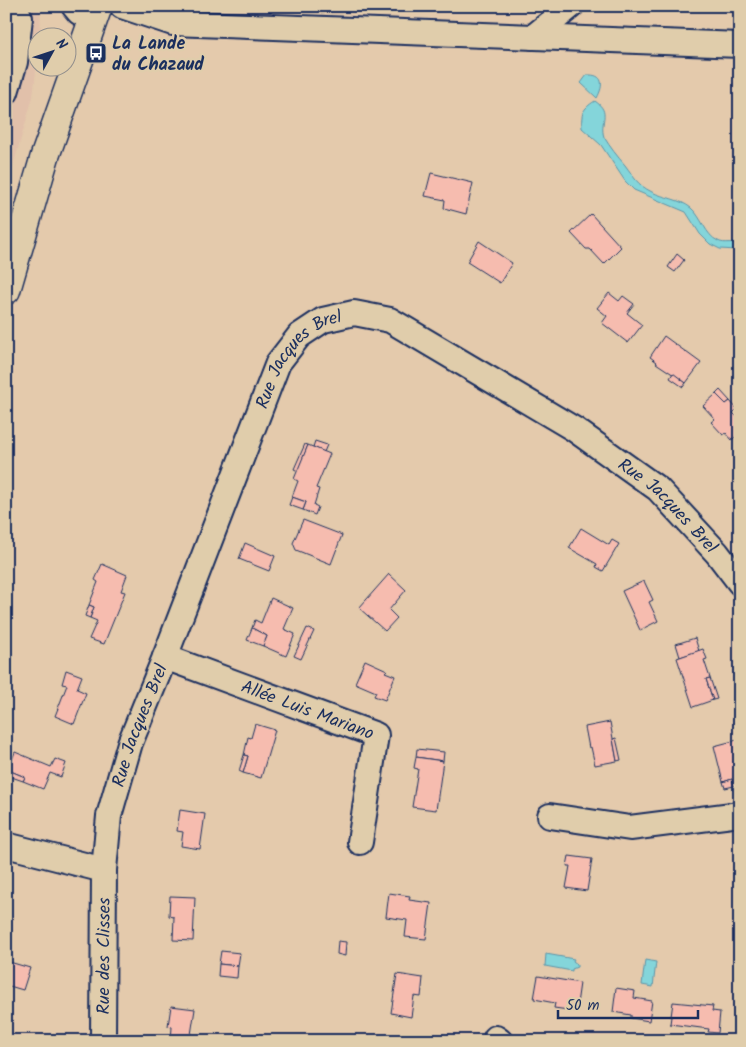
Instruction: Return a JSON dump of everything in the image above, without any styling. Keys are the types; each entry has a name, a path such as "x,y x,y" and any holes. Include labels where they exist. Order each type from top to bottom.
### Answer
{"main road":[{"path":"6,290 88,11"}],"street":[{"path":"6,92 14,62 20,18 15,6"},
{"path":"533,37 571,6"},
{"path":"137,9 173,23 740,45"},
{"name":"Rue Jacques Brel","path":"104,870 109,816 127,752 278,363 299,336 323,320 354,313 390,320 574,429 658,489 717,553 740,583"},
{"name":"Allée Luis Mariano","path":"165,657 376,735 360,842"},
{"path":"550,816 630,828 740,814"},
{"path":"6,845 104,870"},
{"name":"Rue des Clisses","path":"103,1041 104,870"}],"shaded area":[{"path":"6,6 40,6 41,28 28,28 28,78 35,78 33,97 6,190"}],"water":[{"path":"587,75 597,76 601,81 601,89 597,98 581,83"},
{"path":"595,101 603,109 604,113 604,137 639,183 652,192 687,205 695,212 710,235 721,242 740,245 740,252 737,250 720,249 710,244 700,234 686,212 634,190 625,181 601,145 582,128 583,112"},
{"path":"546,954 574,959 573,961 577,964 577,967 572,969 572,971 545,966"},
{"path":"645,960 656,962 653,987 642,985"}],"building":[{"path":"431,173 473,183 466,214 444,208 445,200 425,196"},
{"path":"591,214 621,247 604,264 571,233"},
{"path":"479,241 512,263 500,283 467,262"},
{"path":"677,254 684,260 675,272 668,267"},
{"path":"609,293 619,301 623,296 634,304 627,313 642,325 628,343 602,323 607,316 597,308"},
{"path":"664,336 701,363 686,383 650,357"},
{"path":"673,373 686,383 683,387 670,378"},
{"path":"720,390 730,401 726,404 716,394"},
{"path":"716,394 726,404 730,401 737,409 733,413 740,420 740,432 732,440 726,433 723,435 711,422 715,419 703,406"},
{"path":"315,441 327,445 324,452 313,447"},
{"path":"305,444 308,445 298,471 294,469"},
{"path":"308,445 330,454 316,488 319,489 314,505 318,507 315,515 303,510 306,502 292,497 298,481 294,479"},
{"path":"292,497 306,502 303,510 289,505"},
{"path":"303,520 342,535 331,564 296,550 293,543"},
{"path":"581,528 609,545 612,540 619,544 603,571 596,567 597,564 569,548"},
{"path":"245,543 275,556 269,571 239,559"},
{"path":"102,564 127,575 121,591 125,592 104,644 89,639 97,621 90,618 94,607 89,605 98,582 95,580"},
{"path":"389,574 406,590 389,610 397,618 385,631 359,608"},
{"path":"644,581 653,600 649,602 658,621 640,630 622,591"},
{"path":"271,598 293,608 284,629 295,634 286,656 263,646 267,636 252,628 255,620 261,623"},
{"path":"89,605 94,607 90,618 85,616"},
{"path":"252,628 267,636 263,646 247,640"},
{"path":"307,628 314,631 301,659 294,656"},
{"path":"695,638 699,651 680,657 676,644"},
{"path":"703,649 707,659 704,660 710,678 706,679 713,700 693,707 677,658"},
{"path":"365,660 387,670 385,672 395,676 385,700 374,696 376,692 355,683"},
{"path":"66,670 82,676 77,689 86,693 74,724 55,716 67,685 62,684"},
{"path":"710,678 717,699 713,700 706,679"},
{"path":"610,722 617,761 595,765 585,727"},
{"path":"255,724 275,730 261,778 243,773 248,756 244,755 248,737 251,738"},
{"path":"616,738 621,760 617,761 613,739"},
{"path":"737,740 740,749 740,751 736,752 740,761 740,784 734,786 732,779 723,782 714,746"},
{"path":"417,749 444,752 443,761 416,757"},
{"path":"15,752 51,767 55,759 66,763 61,777 50,773 43,789 23,781 25,777 8,770"},
{"path":"244,755 248,756 243,773 239,771"},
{"path":"416,757 443,761 436,810 412,807 418,769 414,768"},
{"path":"8,770 25,777 23,781 6,775"},
{"path":"732,779 734,786 725,788 723,782"},
{"path":"180,810 205,814 200,849 181,846 183,832 177,831"},
{"path":"569,856 592,859 587,891 566,888 570,866 567,866"},
{"path":"389,893 410,896 409,900 431,903 426,939 405,937 407,920 386,917"},
{"path":"170,896 195,897 193,941 173,940 174,917 169,916"},
{"path":"338,941 346,942 345,956 337,954"},
{"path":"221,951 240,953 238,966 219,964"},
{"path":"6,961 30,968 23,990 6,985"},
{"path":"219,964 238,966 237,978 218,976"},
{"path":"397,974 423,978 421,997 414,996 411,1017 391,1013"},
{"path":"538,976 580,983 576,1011 554,1008 555,1003 534,999"},
{"path":"616,988 635,991 634,998 652,1001 649,1021 613,1012"},
{"path":"673,1002 713,1006 712,1011 720,1012 718,1033 708,1032 709,1029 670,1024"},
{"path":"171,1006 195,1009 190,1041 171,1041 172,1027 168,1026"}],"place":[{"name":"La Lande du Chazaud","path":"96,53"}]}
